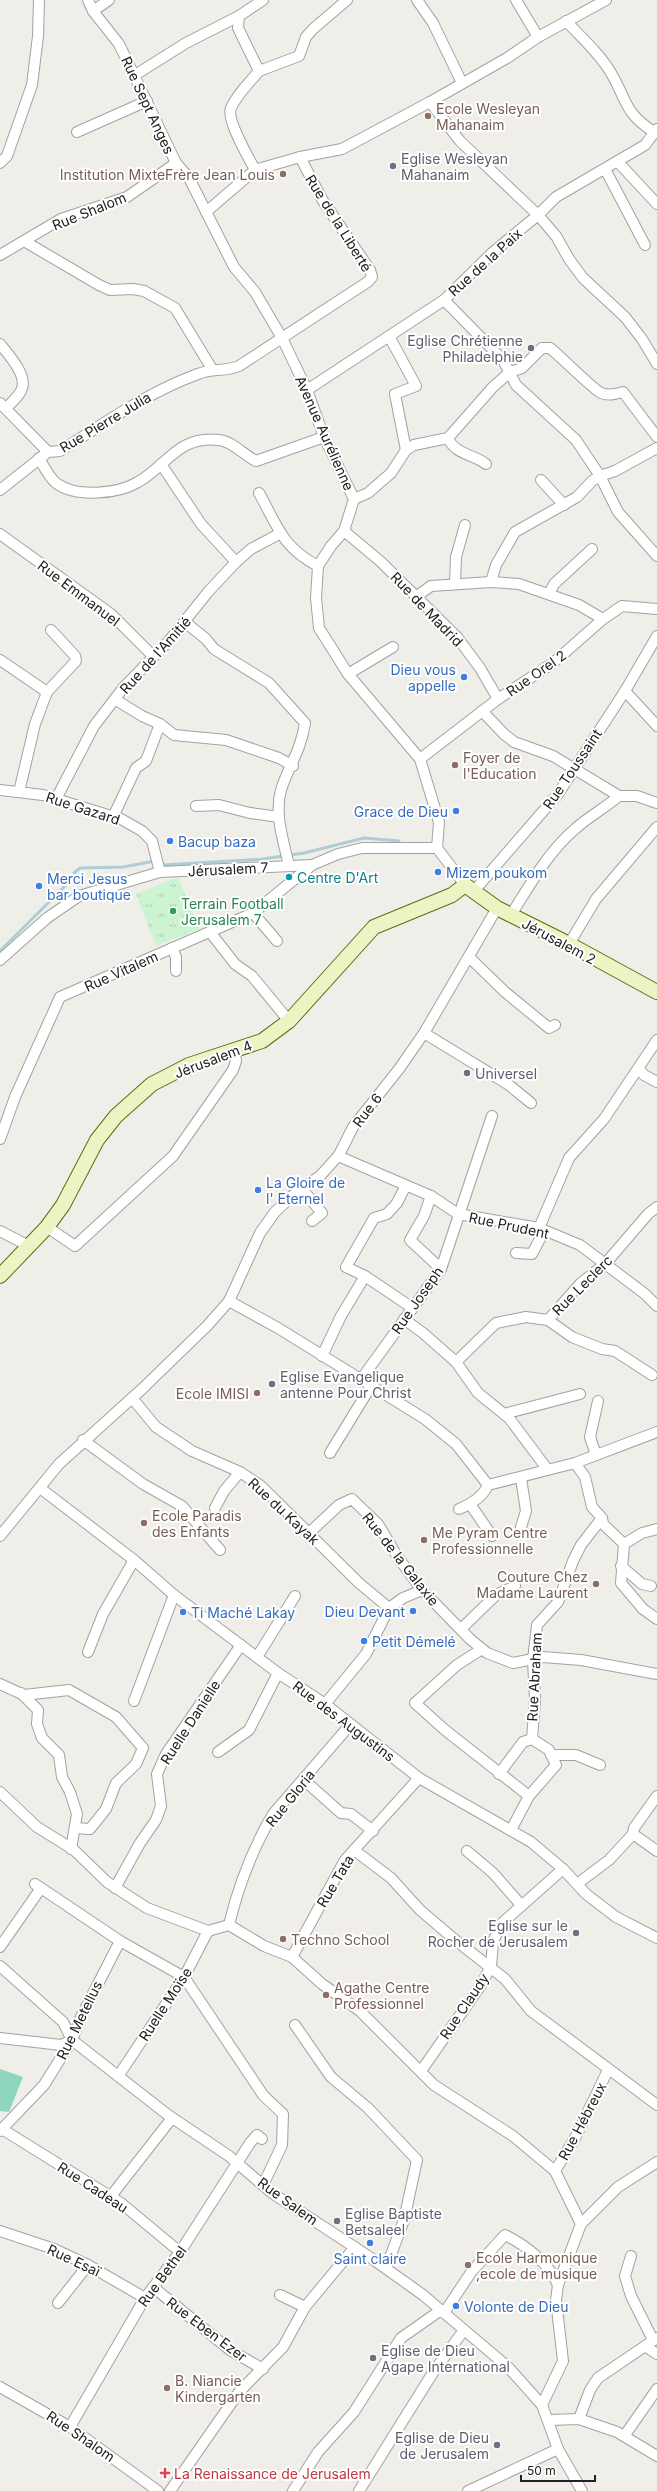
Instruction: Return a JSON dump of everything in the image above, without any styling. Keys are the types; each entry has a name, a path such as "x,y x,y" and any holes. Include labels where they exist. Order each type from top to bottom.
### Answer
{"street":[{"path":"0,163 6,156 32,85 38,36 38,0"},
{"name":"Rue Sept Anges","path":"88,0 93,11 119,44 176,163 189,178 206,212"},
{"path":"93,11 109,0"},
{"path":"135,75 186,43 239,16 263,0"},
{"path":"255,170 233,124 230,109 259,71 299,56 306,37 313,29 347,0"},
{"path":"417,0 434,24 462,83"},
{"path":"516,0 538,37"},
{"path":"206,212 255,170 300,157 342,149 430,102 507,58 538,37 606,0"},
{"path":"239,16 238,28 259,71"},
{"path":"566,21 611,73 627,109 655,136"},
{"path":"77,132 147,101"},
{"path":"430,102 460,141 538,215 556,236 569,260 582,278 625,317 642,339 657,364"},
{"name":"Rue de la Paix","path":"307,390 444,300 492,253 556,198 618,162 655,136"},
{"name":"Rue de la Liberté","path":"282,338 369,281 372,277 370,270 323,201 300,157"},
{"path":"618,162 657,204"},
{"name":"Rue Shalom","path":"0,255 61,219 127,197 176,163"},
{"path":"605,169 645,245"},
{"name":"Avenue Aurélienne","path":"206,212 234,267 255,292 282,338 307,390 324,437 354,499 344,531 331,546 318,566 316,598 319,628 348,674 420,759 439,822 437,848"},
{"path":"24,241 110,290 133,289 144,291 175,308 212,369"},
{"path":"444,300 503,360 516,385 576,440 600,476 618,512 657,556"},
{"path":"389,336 416,386 395,394 406,450"},
{"name":"Rue Pierre Julia","path":"0,490 48,452 60,451 142,398 212,369 228,371 239,366 282,338"},
{"path":"0,344 13,361 23,381 22,391 3,406 48,452"},
{"path":"354,499 368,493 390,473 406,450 414,445 448,438 493,387 510,372 522,368 542,348 550,348 600,393 610,395 623,392 657,437"},
{"path":"39,458 46,472 57,484 81,492 127,488 140,482 174,451 185,445 208,440 227,442 256,461 324,437"},
{"path":"448,438 465,454 479,458 486,464"},
{"path":"491,582 496,565 515,532 578,497 592,481 600,476 615,471 657,448"},
{"path":"161,464 201,524 236,562"},
{"path":"541,480 564,504"},
{"path":"259,493 279,534 294,551 318,566"},
{"path":"455,583 456,557 465,525"},
{"name":"Rue de Madrid","path":"344,531 417,596 457,636 480,668 498,699"},
{"name":"Rue Emmanuel","path":"0,534 111,614 153,656"},
{"name":"Rue de l'Amitié","path":"56,799 94,726 116,700 124,687 185,622 208,592 236,562 251,549 279,534"},
{"path":"549,594 554,584 592,549"},
{"path":"417,596 431,586 455,583 491,582 519,584 579,605 603,619"},
{"name":"Rue Orel 2","path":"420,759 498,699 553,663 603,619 622,606 657,609"},
{"path":"185,622 206,639 214,649 269,682 305,724 302,743 281,790 279,817 289,866"},
{"path":"19,792 35,724 47,692 76,661 75,656 51,630"},
{"name":"Rue Toussaint","path":"469,889 549,806 576,768 625,691 657,636"},
{"path":"348,674 393,647"},
{"path":"0,660 47,692"},
{"path":"625,691 657,726"},
{"path":"116,700 142,716 160,724 174,735 226,740 279,758 293,766"},
{"path":"482,711 504,734 514,742 553,756 576,768 620,796 637,796 657,803"},
{"path":"113,817 136,768 146,761 160,724"},
{"name":"Rue Gazard","path":"0,790 56,799 113,817 142,831 152,841 160,872"},
{"path":"511,915 542,866 557,846 575,828 620,796"},
{"path":"196,806 218,805 250,813 279,817"},
{"path":"569,944 596,899 657,827"},
{"name":"Jérusalem 7","path":"0,960 47,918 79,896 160,872 312,865 338,854 362,848 437,848"},
{"path":"437,848 469,889"},
{"name":"Rue Vitalem","path":"0,1139 15,1097 60,997 253,913 312,865"},
{"name":"Jérusalem 2","path":"469,889 497,908 569,944 657,992"},
{"name":"Jérusalem 4","path":"0,1276 47,1227 63,1205 97,1140 116,1116 152,1084 189,1065 262,1041 289,1021 374,926 469,889"},
{"name":"Rue 6","path":"0,1536 59,1464 83,1440 132,1398 207,1326 229,1301 260,1233 275,1212 320,1176 338,1156 353,1127 399,1069 424,1033 450,984 469,957 497,908"},
{"path":"253,913 277,941"},
{"path":"210,932 235,964 252,976 289,1021"},
{"path":"172,948 176,957 176,972"},
{"path":"469,957 506,992 549,1028 555,1025"},
{"path":"424,1033 509,1085 531,1103"},
{"path":"516,1254 532,1254 542,1236 539,1228 569,1158 604,1119 639,1069 657,1040"},
{"path":"47,1227 76,1246 163,1166 187,1139 233,1070 236,1061 234,1050"},
{"path":"639,1069 644,1075 657,1082"},
{"name":"Rue Joseph","path":"362,1378 411,1307 441,1269 458,1214 492,1116"},
{"path":"338,1156 376,1171 405,1187 431,1196 458,1214"},
{"path":"405,1187 397,1203 387,1214 374,1218 346,1267 365,1276 411,1307"},
{"path":"302,1189 322,1213 312,1221"},
{"path":"431,1196 424,1216 410,1240 441,1269"},
{"name":"Rue Leclerc","path":"456,1362 496,1324 526,1317 548,1320 580,1284 605,1264 648,1214 657,1207"},
{"name":"Rue Prudent","path":"458,1214 539,1228 580,1245 657,1306"},
{"path":"0,1231 29,1246"},
{"path":"322,1356 341,1316 365,1276"},
{"path":"229,1301 362,1378 371,1386 425,1419 456,1444 488,1485"},
{"path":"404,1319 456,1362 478,1393 504,1414 548,1470"},
{"path":"548,1320 572,1337 602,1349 615,1351 652,1375"},
{"path":"330,1453 371,1386"},
{"path":"504,1414 580,1394"},
{"name":"Rue du Kayak","path":"132,1398 156,1427 192,1451 240,1472 261,1486 359,1583 389,1608"},
{"path":"596,1455 590,1437 598,1401"},
{"path":"488,1485 575,1463 657,1432"},
{"path":"83,1440 143,1484 182,1506 220,1550"},
{"path":"575,1463 585,1477 592,1507 602,1518 603,1524 624,1544"},
{"path":"215,1508 224,1491 240,1472"},
{"path":"520,1478 526,1511 521,1527"},
{"path":"459,1509 470,1504 485,1492 488,1485"},
{"name":"Rue des Augustins","path":"40,1488 134,1560 174,1595 278,1673 325,1704 350,1726 419,1778 488,1819 531,1842 616,1917 657,1938"},
{"name":"Rue de la Galaxie","path":"310,1534 339,1505 352,1499 378,1524 397,1556 422,1590 482,1649 513,1663 542,1657 582,1660 657,1674"},
{"path":"470,1504 492,1536"},
{"name":"Rue Abraham","path":"551,1755 549,1750 532,1739 535,1700 533,1660 537,1625 558,1602 573,1561 602,1518"},
{"path":"624,1544 642,1533 657,1529"},
{"path":"624,1544 621,1566 621,1583 643,1609 657,1619"},
{"path":"88,1652 103,1614 134,1560"},
{"path":"621,1566 642,1584 651,1586"},
{"path":"462,1629 496,1595 515,1586"},
{"path":"325,1704 366,1654 389,1608 403,1598 422,1590"},
{"path":"134,1700 174,1595"},
{"path":"258,1657 295,1596"},
{"name":"Ruelle Danielle","path":"115,1888 140,1843 156,1820 161,1806 157,1774 166,1754 241,1645"},
{"path":"482,1649 457,1665 415,1703 499,1774 529,1796"},
{"path":"218,1752 249,1730 278,1673"},
{"path":"0,1684 21,1694 38,1710 37,1724 42,1738 59,1755 62,1777 70,1792 77,1814 71,1849"},
{"path":"21,1694 69,1690 116,1717 143,1748 136,1764 116,1783 106,1809 90,1829 75,1828"},
{"name":"Rue Gloria","path":"229,1925 249,1862 273,1814 350,1726"},
{"path":"499,1774 523,1742 532,1739"},
{"path":"511,1830 529,1796 556,1765 551,1755 576,1755 600,1765"},
{"name":"Rue Tata","path":"292,1957 345,1860 373,1831 419,1778"},
{"path":"304,1780 341,1813 351,1814 373,1831"},
{"path":"0,1792 37,1827 71,1849 115,1888 147,1908 208,1931 229,1925 264,1946 292,1957 322,1984 360,2011 434,2085 513,2136 555,2171 581,2224"},
{"path":"577,1884 609,1860 633,1834 657,1796"},
{"path":"633,1834 657,1851"},
{"path":"354,1850 391,1878 420,1910 454,1939 505,1978 531,2011 608,2070 657,2105"},
{"path":"467,1851 493,1873 521,1905"},
{"name":"Rue Claudy","path":"420,2071 481,1985 491,1966 493,1942 501,1924 563,1869"},
{"path":"0,1947 38,1886 120,1941 184,1977 263,2095 283,2114 282,2145 264,2183"},
{"name":"Ruelle Moïse","path":"119,2075 184,1977 208,1931"},
{"name":"Rue Metellus","path":"1,2130 44,2085 72,2040 81,2017 120,1941"},
{"name":"Rue Salem","path":"0,1966 63,2022 72,2040 119,2075 172,2118 237,2162 264,2183 272,2193 386,2268 443,2311 509,2368 542,2405 549,2420 558,2449 582,2491"},
{"path":"295,2025 331,2078 368,2108 417,2160 404,2220 386,2268"},
{"path":"0,2038 61,2045 72,2040"},
{"name":"Rue Hébreux","path":"555,2171 582,2125 608,2070"},
{"path":"111,2196 172,2118"},
{"name":"Rue Cadeau","path":"1,2130 111,2196 180,2252"},
{"name":"Rue Bethel","path":"70,2427 145,2298 180,2252 237,2162 257,2135 262,2139"},
{"path":"542,2405 563,2361 556,2300 558,2284 581,2224 618,2188 656,2164"},
{"name":"Rue Esaï","path":"0,2231 54,2249 88,2265 145,2298"},
{"path":"293,2491 318,2452 354,2412 401,2338 443,2311 472,2271 505,2235 513,2239 543,2263 558,2284"},
{"path":"170,2491 239,2392 263,2370 283,2347 305,2307 355,2248"},
{"path":"631,2256 625,2276 631,2296 657,2354"},
{"path":"58,2303 88,2265"},
{"name":"Rue Eben Ezer","path":"153,2287 230,2350 263,2370"},
{"path":"280,2295 305,2307"},
{"path":"359,2491 434,2371 464,2330"},
{"path":"579,2419 590,2390 598,2378 652,2341"},
{"name":"Rue Shalom","path":"0,2387 70,2427 158,2491"},
{"path":"625,2436 657,2389"},
{"path":"549,2420 579,2419 625,2436 657,2456"},
{"path":"468,2491 558,2449"}],"green space":[{"path":"178,877 199,929 156,946 136,894"},
{"path":"0,2069 23,2077 9,2112 0,2111"}],"waterway":[{"path":"160,863 163,865 263,859 304,853 364,838 399,841"},
{"path":"74,873 80,868 123,867 155,861"},
{"path":"0,951 69,882"}],"place":[{"name":"Ecole Wesleyan Mahanaim","path":"428,116"},
{"name":"Eglise Wesleyan Mahanaim","path":"393,166"},
{"name":"Institution MixteFrère Jean Louis","path":"283,174"},
{"name":"Eglise Chrétienne Philadelphie","path":"531,348"},
{"name":"Dieu vous appelle","path":"464,677"},
{"name":"Foyer de l'Education","path":"455,765"},
{"name":"Grace de Dieu","path":"456,811"},
{"name":"Bacup baza","path":"170,841"},
{"name":"Mizem poukom","path":"438,872"},
{"name":"Centre D'Art","path":"289,877"},
{"name":"Merci Jesus bar boutique","path":"39,886"},
{"name":"Terrain Football Jerusalem 7","path":"173,911"},
{"name":"Universel","path":"467,1073"},
{"name":"La Gloire de l' Eternel","path":"258,1190"},
{"name":"Eglise Evangelique antenne Pour Christ","path":"272,1384"},
{"name":"Ecole IMISI","path":"257,1393"},
{"name":"Ecole Paradis des Enfants","path":"144,1523"},
{"name":"Me Pyram Centre Professionnelle","path":"424,1540"},
{"name":"Couture Chez Madame Laurent","path":"596,1584"},
{"name":"Dieu Devant","path":"413,1611"},
{"name":"Ti Maché Lakay","path":"183,1612"},
{"name":"Petit Démelé","path":"364,1641"},
{"name":"Eglise sur le Rocher de Jerusalem","path":"576,1933"},
{"name":"Techno School","path":"283,1939"},
{"name":"Agathe Centre Professionnel","path":"326,1995"},
{"name":"Eglise Baptiste Betsaleel","path":"337,2221"},
{"name":"Saint claire","path":"370,2243"},
{"name":"Ecole Harmonique ,ecole de musique","path":"468,2265"},
{"name":"Volonte de Dieu","path":"456,2306"},
{"name":"Eglise de Dieu Agape International","path":"373,2358"},
{"name":"B. Niancie Kindergarten","path":"167,2388"},
{"name":"Eglise de Dieu de Jerusalem","path":"497,2445"},
{"name":"La Renaissance de Jerusalem","path":"165,2473"}]}
